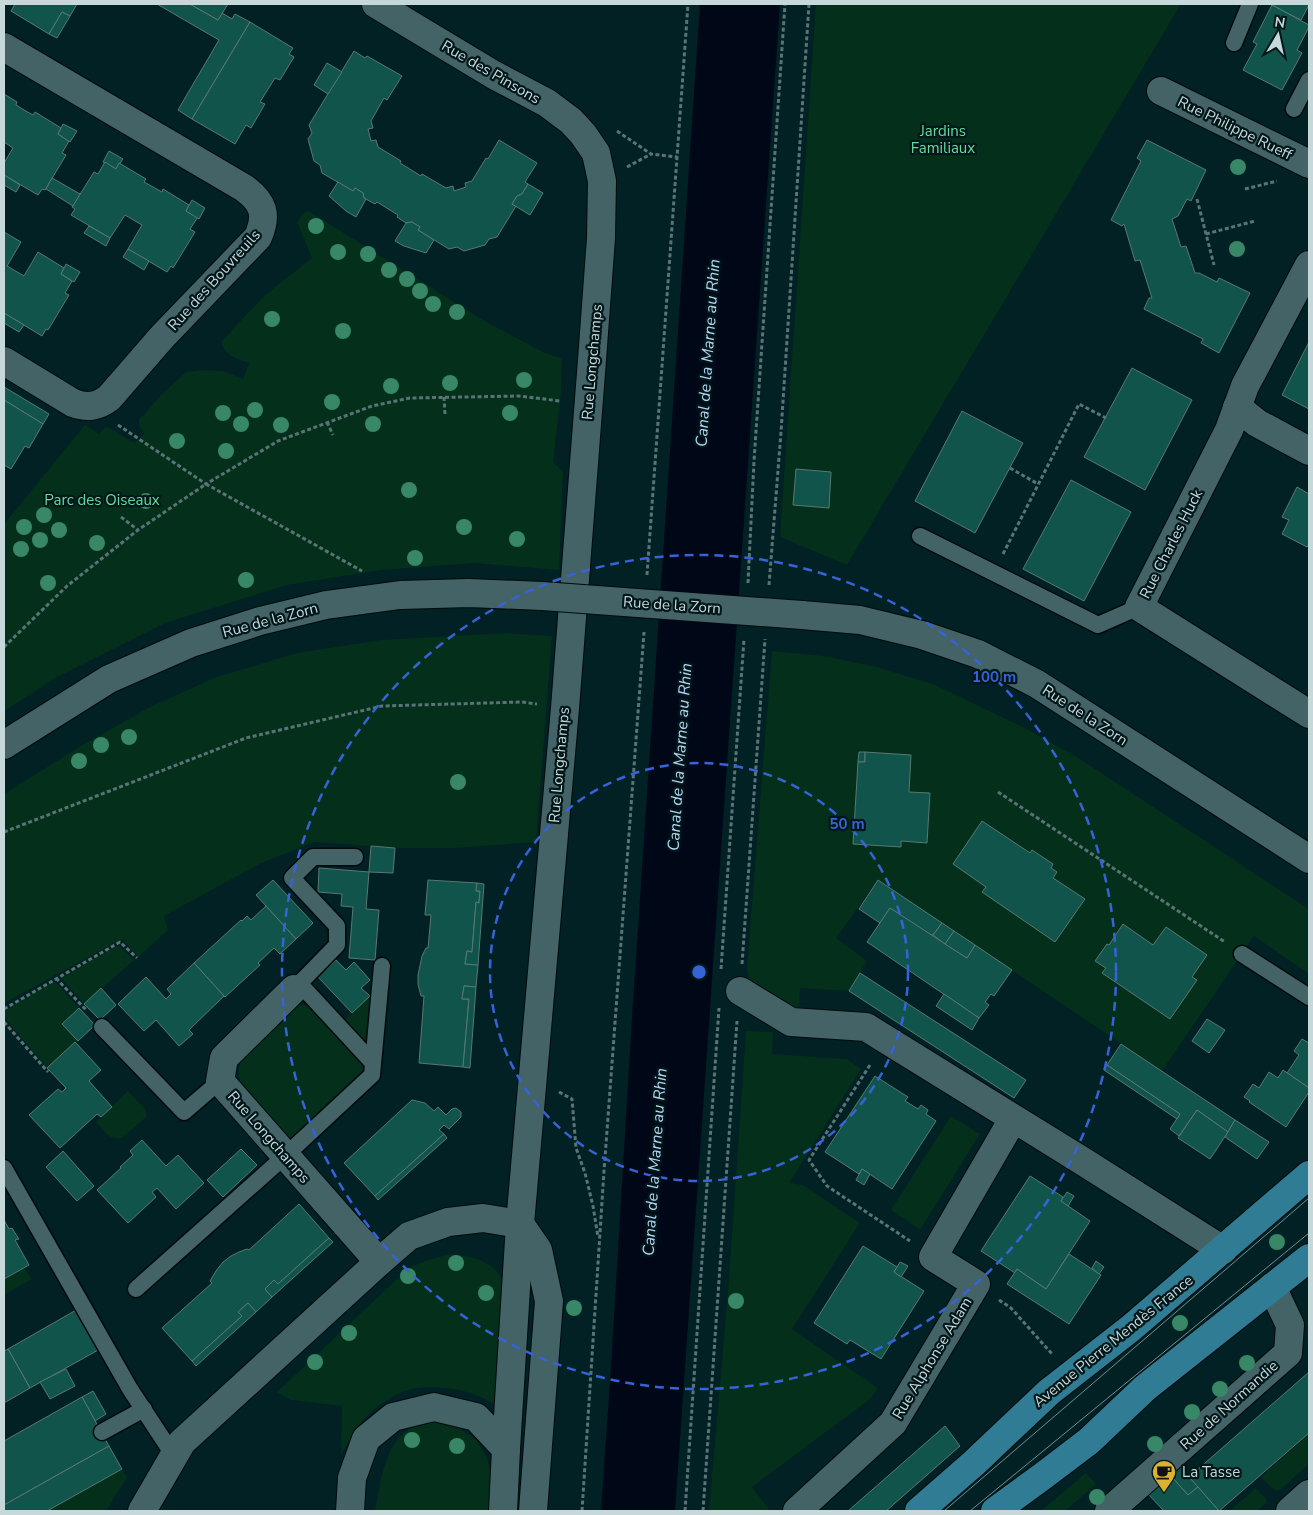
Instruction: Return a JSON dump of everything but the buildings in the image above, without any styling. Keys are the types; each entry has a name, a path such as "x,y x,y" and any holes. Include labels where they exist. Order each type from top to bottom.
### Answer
{"main road":[{"name":"Avenue Pierre Mendès France","path":"919,1511 974,1464 1049,1392 1131,1328 1309,1175"},
{"path":"995,1511 1089,1441 1145,1388 1309,1258"}],"street":[{"name":"Rue des Pinsons","path":"376,4 494,75 547,103 583,134 596,154"},
{"name":"Rue des Bouvreuils","path":"4,47 244,188 255,196 261,205 264,216 258,237 162,337 108,398 100,404 91,406"},
{"name":"Rue Philippe Rueff","path":"1161,91 1309,164"},
{"name":"Rue Longchamps","path":"503,1511 520,1224 565,708 601,238 602,181 596,154"},
{"name":"Rue Charles Huck","path":"1309,265 1245,386 1230,430 1139,608 1309,714"},
{"path":"4,361 73,403 83,407 91,406"},
{"path":"1237,407 1257,423 1309,451"},
{"name":"Rue de la Zorn","path":"4,745 109,679 191,643 260,620 326,605 400,595 469,593 542,596 860,620 922,635 978,654 1037,684 1309,859"},
{"path":"730,984 791,1022 866,1027 1223,1250"},
{"name":"Rue Longchamps","path":"297,986 224,1058 220,1081 379,1262"},
{"path":"933,1257 1013,1119"},
{"path":"142,1511 178,1449 409,1236 448,1222 483,1218 520,1224 538,1250 549,1301 533,1511"},
{"name":"Rue Alphonse Adam","path":"797,1511 893,1423 976,1284 933,1257"},
{"name":"Rue de Normandie","path":"1117,1509 1288,1352 1290,1325 1272,1287"},
{"path":"350,1511 352,1478 366,1439 393,1418 434,1407 476,1416 506,1449"},
{"path":"1290,1511 1309,1494"}],"lane":[{"path":"1234,43 1250,4"},
{"path":"1294,109 1309,80"},
{"path":"920,536 1098,624 1139,608"},
{"path":"355,857 313,857 292,878 337,926 337,945 297,986 373,1063"},
{"path":"1242,954 1309,997"},
{"path":"136,1289 286,1156 372,1075 382,966"},
{"path":"102,1028 184,1112 220,1081"},
{"path":"4,1168 130,1389 144,1409 178,1449"},
{"path":"102,1432 144,1409"}],"path":[{"path":"647,579 688,4"},
{"path":"748,587 755,451 786,4"},
{"path":"770,574 809,4"},
{"path":"651,154 677,157"},
{"path":"1197,199 1214,265"},
{"path":"1206,234 1255,221"},
{"path":"4,647 67,586 138,530 206,484 278,441 372,406 410,398 519,396 588,403"},
{"path":"444,397 445,414"},
{"path":"994,572 1079,404 1106,418"},
{"path":"91,406 206,484 365,572"},
{"path":"327,422 333,435"},
{"path":"1010,468 1038,484"},
{"path":"120,517 138,530"},
{"path":"582,1511 599,1244 644,628"},
{"path":"703,1511 730,984 745,636"},
{"path":"730,984 764,655"},
{"path":"4,832 246,738 382,706 522,702 565,708"},
{"path":"998,792 1242,954"},
{"path":"4,1009 120,942 137,958"},
{"path":"56,978 102,1028"},
{"path":"685,1511 719,1007"},
{"path":"4,1022 48,1072"},
{"path":"870,1065 809,1160 827,1186 933,1257"},
{"path":"532,1078 572,1099 576,1148 585,1173 593,1206 599,1244"},
{"path":"976,1284 1011,1308 1056,1359"}],"green space":[{"name":"Jardins Familiaux","path":"816,4 1181,4 847,565 780,537"},
{"name":"Parc des Oiseaux","path":"307,210 488,323 547,354 562,358 561,392 553,462 563,472 559,570 474,563 381,570 287,585 165,623 59,676 4,711 4,524 85,425 99,434 106,426 135,443 144,433 139,427 139,420 162,394 186,372 202,370 223,371 243,379 249,363 228,354 221,342 265,295 312,258 297,222"},
{"path":"505,633 552,636 536,842 454,848 395,848 315,842 259,864 164,916 168,930 138,957 122,939 4,1003 4,794 81,746 148,708 216,677 297,653 380,640"},
{"path":"772,651 824,656 873,666 933,684 1025,728 1077,757 1309,909 1309,974 1254,936 1162,1071 878,880 836,938 867,961 849,991 800,988 799,1011 757,991 749,980 747,968"},
{"path":"118,945 134,960 84,1004 61,978"},
{"path":"54,981 79,1008 62,1024 78,1041 47,1068 4,1017 4,1011"},
{"path":"370,996 368,1044 364,1043 344,1021"},
{"path":"301,1005 314,1009 361,1059 363,1066 362,1073 294,1138 289,1138 284,1136 243,1089 239,1072 244,1055 295,1006"},
{"path":"746,1031 773,1032 772,1054 847,1059 861,1069 789,1183 803,1185 860,1223 792,1329 878,1388 869,1400 752,1487 770,1511 709,1511 728,1292"},
{"path":"128,1091 145,1109 146,1117 122,1138 111,1137 96,1122"},
{"path":"951,1116 980,1134 920,1230 891,1210"},
{"path":"451,1254 470,1257 488,1264 499,1274 504,1287 497,1406 488,1400 467,1392 445,1388 434,1387 405,1391 390,1398 364,1419 356,1428 341,1455 342,1406 291,1400 277,1392 413,1266"},
{"path":"24,1268 32,1279 4,1295 4,1279"},
{"path":"431,1420 455,1425 476,1440 487,1458 493,1483 491,1511 375,1511 384,1466 394,1444 409,1429"},
{"path":"1309,1434 1309,1464 1280,1490 1274,1490 1261,1477"},
{"path":"122,1469 127,1477 106,1511 47,1511"},
{"path":"1086,1473 1096,1484 1065,1511 1041,1511"},
{"path":"1256,1488 1266,1499 1266,1503 1257,1511 1231,1510"}],"water":[{"name":"Canal de la Marne au Rhin","path":"700,4 780,4 675,1511 601,1511 632,1018"}],"tram line":[{"path":"944,1511 1309,1198"},
{"path":"970,1511 1309,1233"}],"place":[{"name":"La Tasse","path":"1164,1493"}]}
